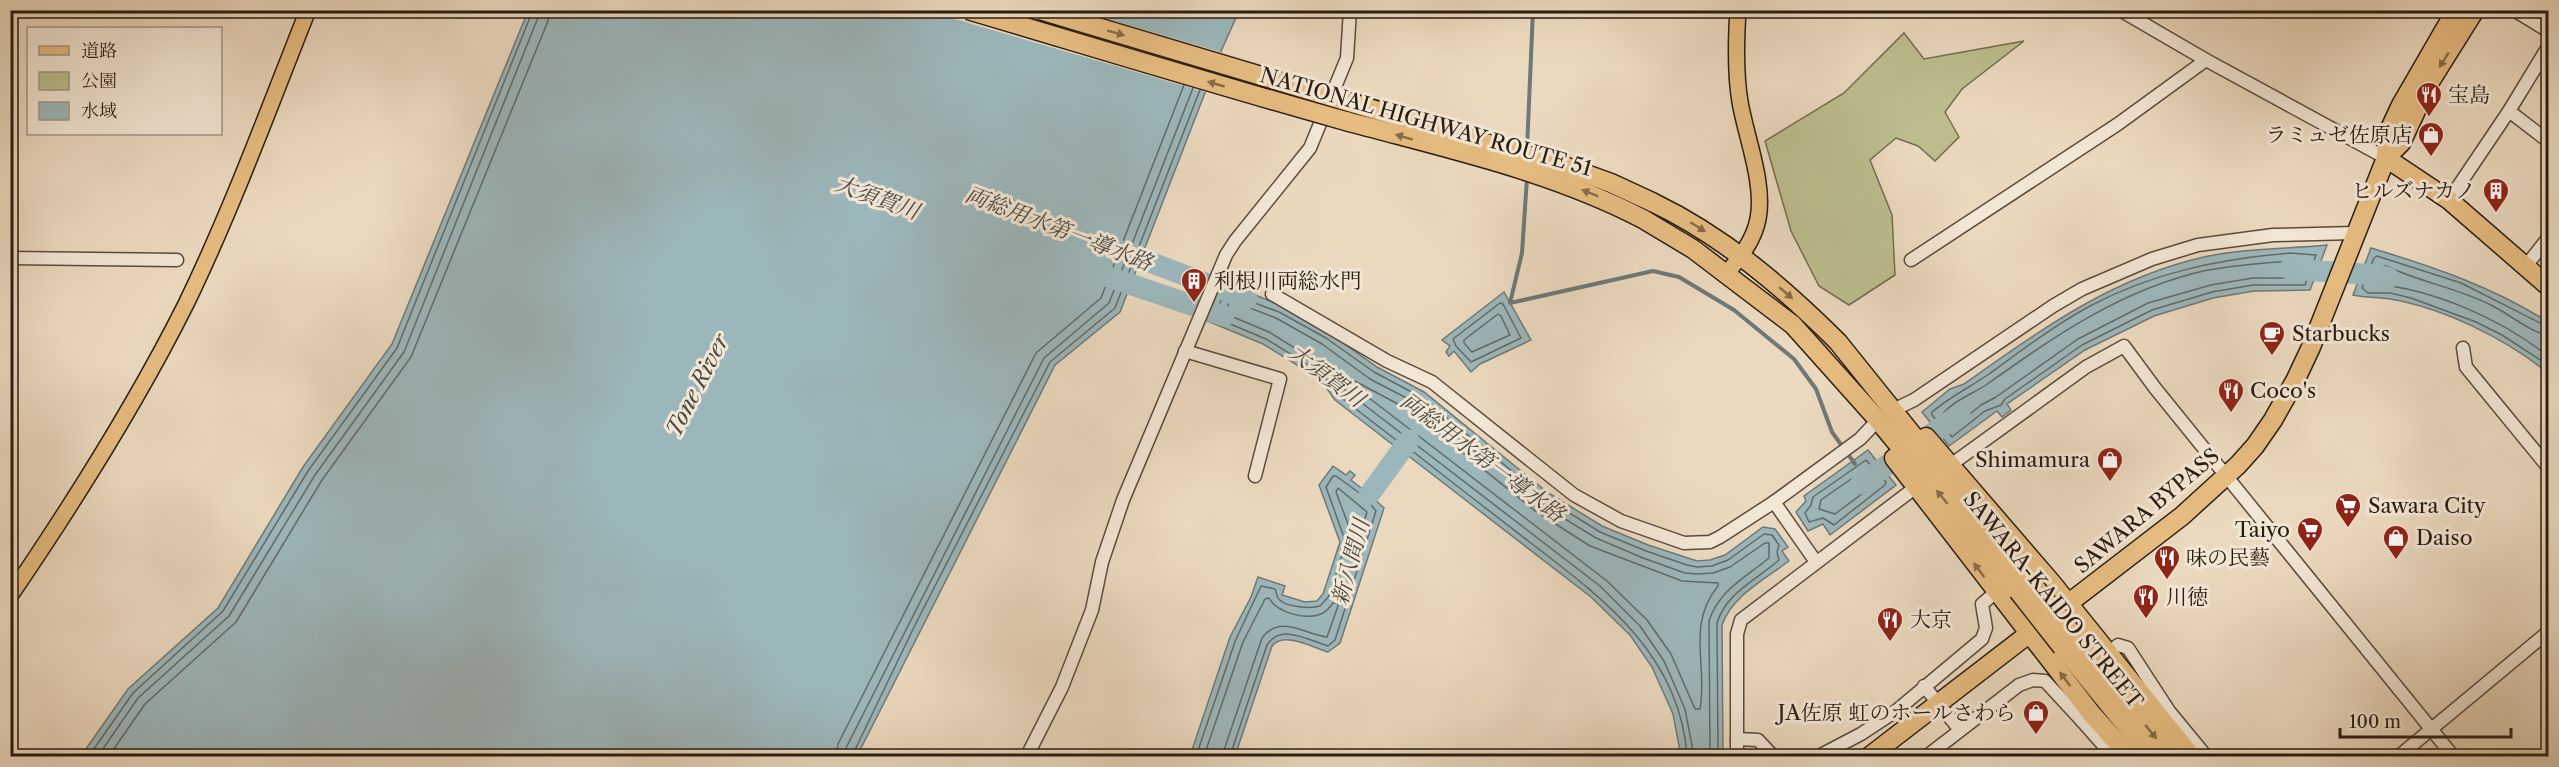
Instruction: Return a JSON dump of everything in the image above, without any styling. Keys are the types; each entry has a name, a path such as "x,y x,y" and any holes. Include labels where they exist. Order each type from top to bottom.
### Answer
{"highway":[{"name":"NATIONAL HIGHWAY ROUTE 51","path":"968,10 1274,101 1532,172 1591,194 1643,219 1726,274 1793,326 1888,420"},
{"name":"NATIONAL HIGHWAY ROUTE 51","path":"1040,10 1567,167 1611,183 1652,202 1697,225 1741,256 1806,311 1838,342 1864,374 1888,420"},
{"path":"2386,158 2387,135 2401,105 2456,10"},
{"path":"2386,158 2401,143 2428,85 2475,10"},
{"path":"2386,158 2449,200 2548,286"},
{"name":"SAWARA BYPASS","path":"1870,756 2028,632 2069,604 2182,516 2228,476 2255,446 2295,381 2386,158"},
{"path":"1888,420 1929,469 2069,604 2191,756"},
{"path":"1888,420 1929,469 1996,592 2028,632 2086,717 2129,756"},
{"name":"SAWARA-KAIDO STREET","path":"1929,469 2069,642 2171,756"},
{"name":"SAWARA-KAIDO STREET","path":"2069,642 2151,756"}],"main road":[{"path":"10,596 99,460 147,379 210,250 308,10"},
{"path":"1726,274 1741,256 1754,233 1759,218 1756,173 1740,101 1736,60 1738,10"}],"street":[{"path":"1027,756 1062,687 1092,610 1102,561 1122,500 1216,277 1235,241 1310,148 1347,58 1350,10"},
{"path":"2120,10 2206,60 2386,158"},
{"path":"2514,10 2548,31"},
{"path":"2449,200 2509,111 2548,47"},
{"path":"1911,260 2118,124 2206,60"},
{"path":"2509,111 2548,141"},
{"path":"1272,294 1387,361 1432,382 1574,495 1621,521 1684,543 1710,542 1774,502 1914,400 2053,306 2082,289 2152,259 2198,245 2273,235 2353,236"},
{"path":"2526,266 2548,238"},
{"path":"10,258 177,260"},
{"path":"1737,756 1737,634 1741,620 1929,469 2086,367 2124,346 2453,756"},
{"path":"2463,348 2466,367 2548,467"},
{"path":"1185,351 1280,379 1255,476"},
{"path":"1774,502 1816,562"},
{"path":"1819,756 1861,734 1896,711 1982,639 1986,628 1982,604 1996,592"},
{"path":"2399,756 2548,632"},
{"path":"2109,653 2118,645 2128,648 2169,711 2206,756"},
{"path":"1927,756 2019,685 2033,680 2045,681 2086,717 2113,756"},
{"path":"1924,686 1960,730"},
{"path":"1737,739 1758,740 1773,756"}],"green space":[{"path":"1904,33 1924,59 2024,41 1962,89 1945,112 1959,137 1935,161 1918,146 1896,138 1870,160 1892,215 1895,275 1849,305 1819,286 1791,231 1765,141 1844,93"}],"water":[{"name":"Tone River","path":"528,11 1239,11 1222,49 1120,312 1055,365 857,756 81,756 128,689 218,608 303,467 392,344"},
{"path":"2327,245 2310,290 2254,291 2213,298 2154,316 2085,350 2007,404 2011,410 2002,417 1997,411 1949,446 1922,412 1950,389 1964,384 2078,308 2138,278 2170,266 2219,254"},
{"path":"2371,248 2484,288 2548,322 2548,373 2513,348 2453,317 2411,303 2353,295"},
{"path":"1223,282 1282,306 1329,333 1377,367 1424,392 1547,492 1602,526 1648,545 1697,561 1725,555 1763,527 1775,529 1788,547 1782,551 1789,561 1741,597 1733,605 1722,625 1723,756 1681,756 1673,714 1652,667 1630,635 1591,597 1406,454 1403,457 1395,452 1397,448 1335,400 1320,379 1263,344 1205,320"},
{"path":"1504,292 1531,340 1480,364 1471,372 1454,351 1449,356 1446,352 1450,346 1442,340"},
{"path":"1868,450 1896,485 1830,535 1823,524 1808,531 1796,512 1806,501 1804,496"},
{"path":"1333,466 1346,475 1350,471 1355,475 1351,480 1365,491 1381,470 1388,476 1372,497 1384,508 1340,643 1328,652 1291,640 1277,642 1272,646 1235,756 1190,756 1230,637 1251,597 1258,577 1285,586 1282,595 1305,602 1317,601 1323,594 1340,542 1319,485"}],"pier":[{"path":"927,11 1080,11 1224,53 1208,93"}],"waterway":[{"path":"1527,149 1533,10"},
{"path":"1527,178 1522,253 1510,303 1653,271 1679,277 1734,310 1794,359 1816,389 1832,432 1855,464"},
{"name":"両総用水第一導水路","path":"1113,248 1247,299"},
{"path":"2289,269 2378,275 2389,278"},
{"name":"大須賀川","path":"1103,275 1224,316"},
{"path":"1860,484 1960,414"},
{"name":"新八間川","path":"1369,495 1409,440"}],"place":[{"name":"宝島","path":"2429,118"},
{"name":"ラミュゼ佐原店","path":"2431,158"},
{"name":"ヒルズナカノ","path":"2496,214"},
{"name":"利根川両総水門","path":"1194,304"},
{"name":"Starbucks","path":"2272,357"},
{"name":"Coco's","path":"2231,414"},
{"name":"Shimamura","path":"2110,483"},
{"name":"Sawara City","path":"2348,529"},
{"name":"Taiyo","path":"2310,553"},
{"name":"Daiso","path":"2396,561"},
{"name":"味の民藝","path":"2167,581"},
{"name":"川徳","path":"2146,620"},
{"name":"大京","path":"1890,643"},
{"name":"JA佐原 虹のホールさわら","path":"2036,736"}]}
